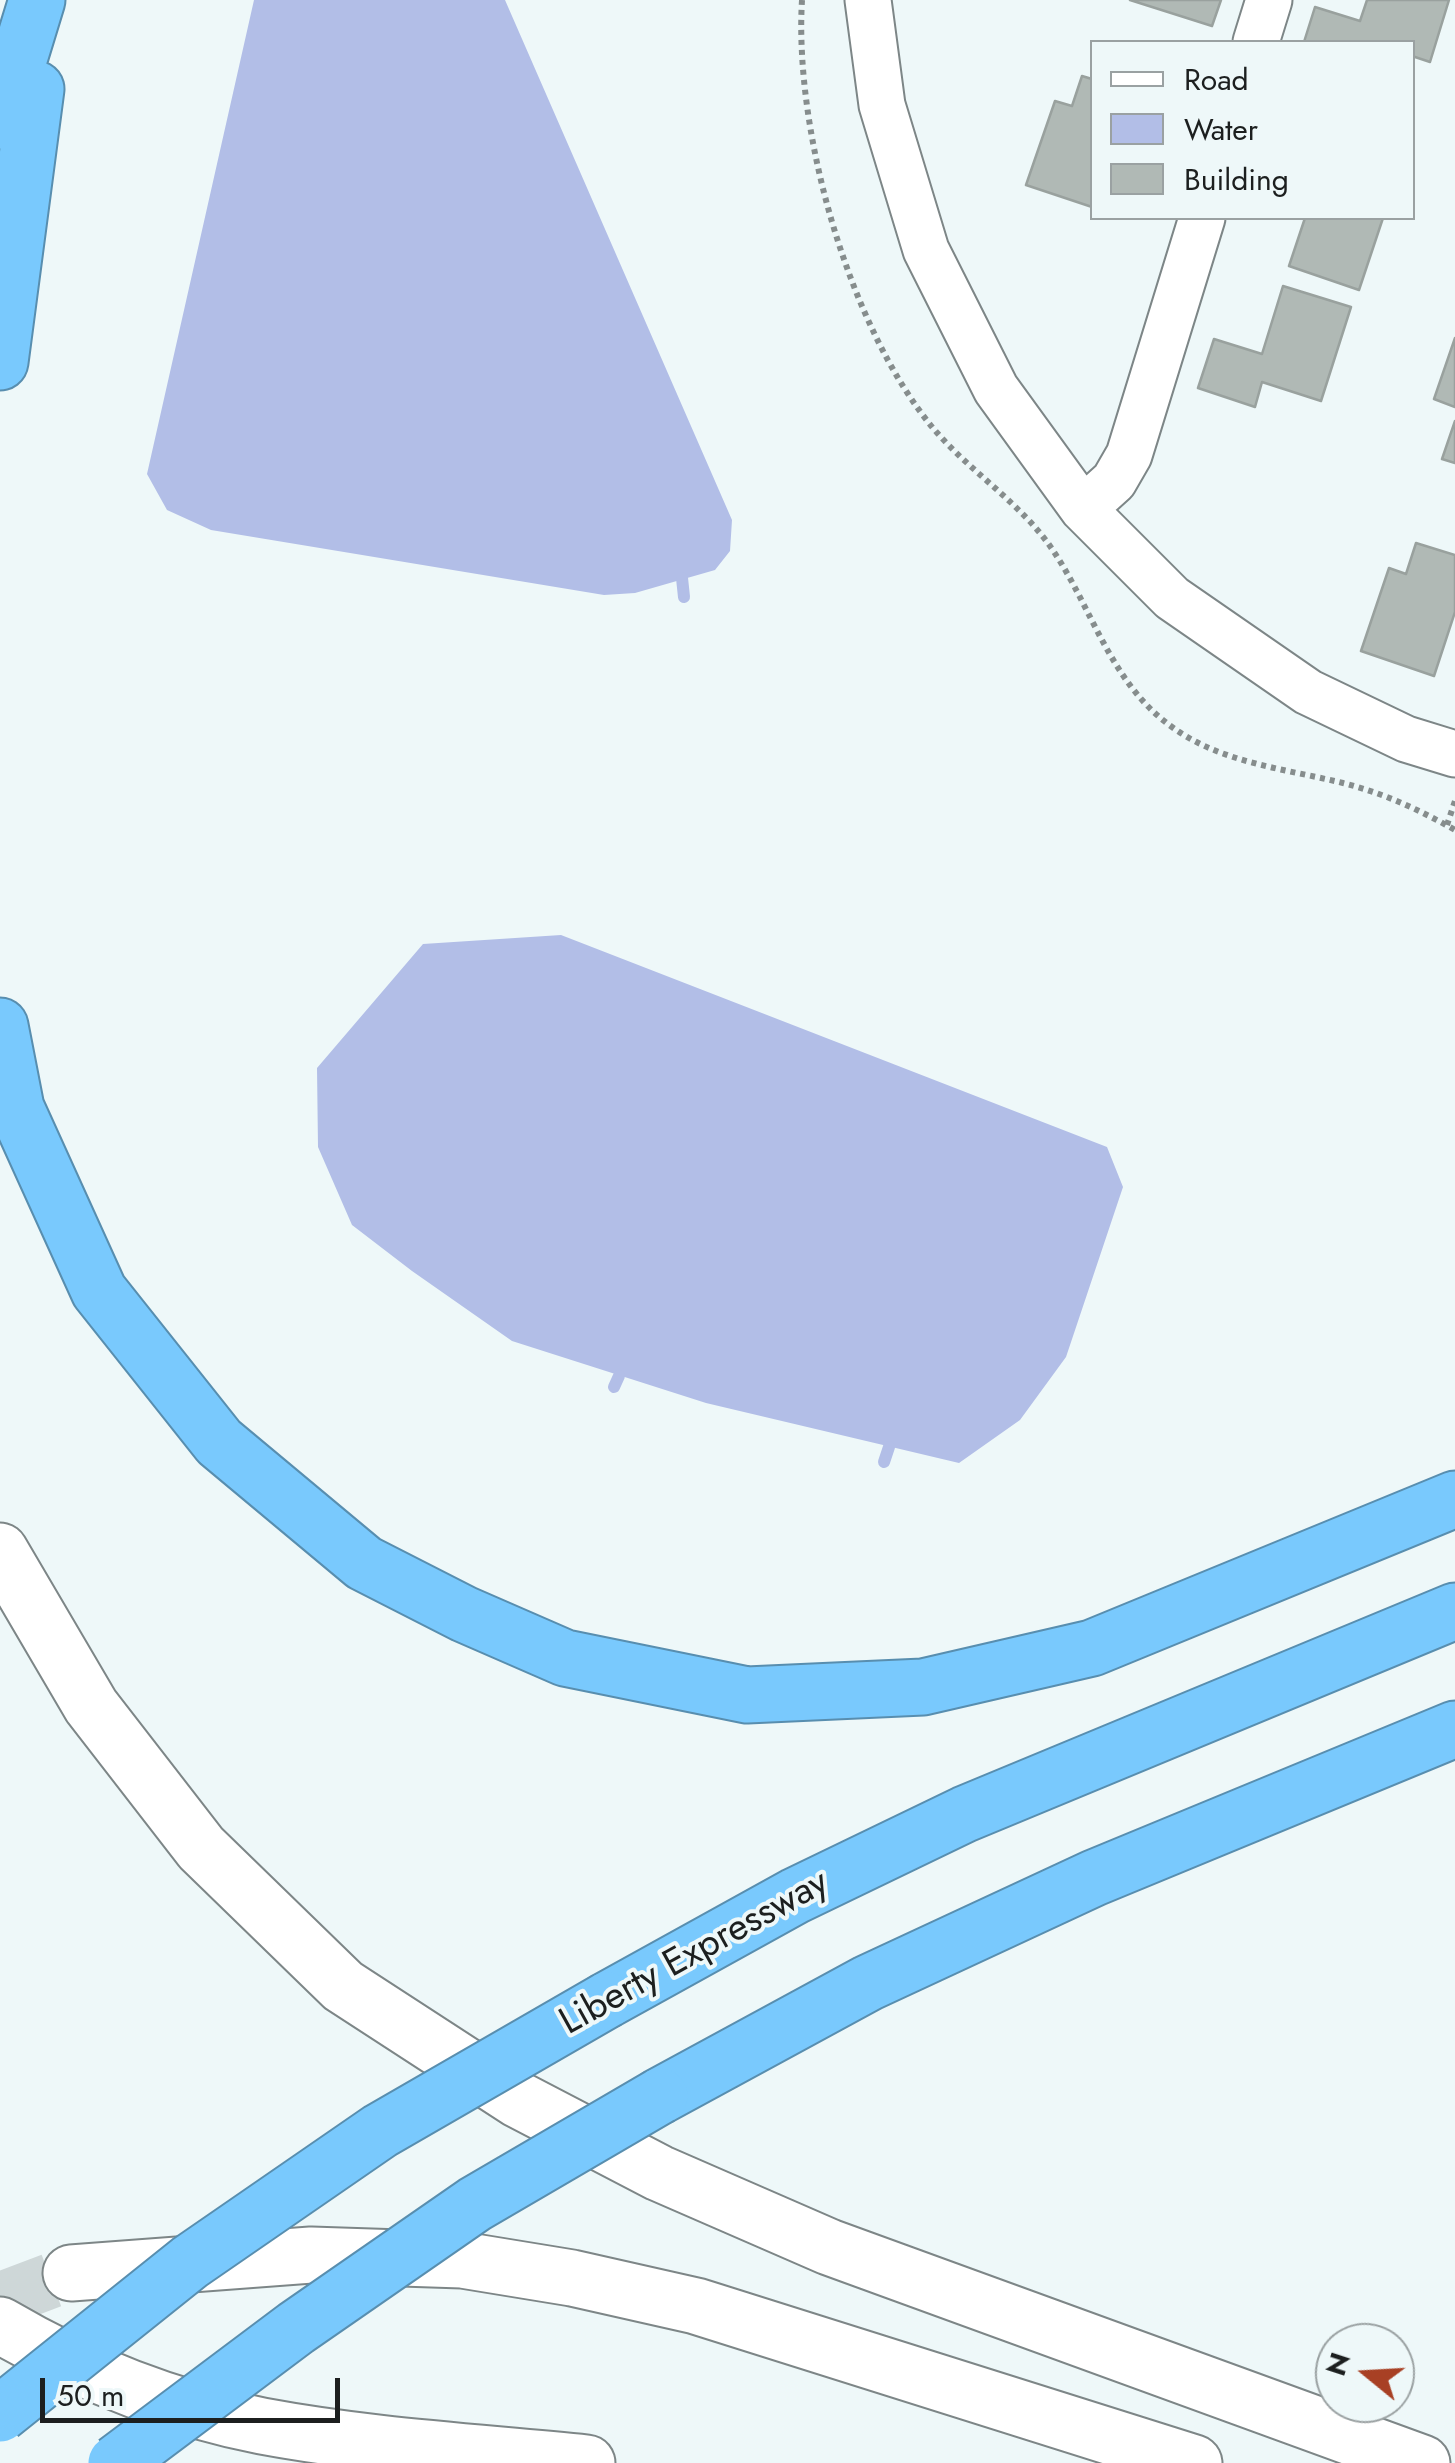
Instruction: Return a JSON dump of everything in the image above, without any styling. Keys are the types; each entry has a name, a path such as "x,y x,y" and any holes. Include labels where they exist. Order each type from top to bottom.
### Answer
{"highway":[{"path":"0,362 18,105 37,0"},
{"path":"0,1026 16,1108 99,1291 219,1442 364,1563 464,1614 566,1658 746,1695 923,1686 1092,1648 1455,1498"},
{"name":"Liberty Expressway","path":"0,2414 190,2262 380,2131 795,1896 966,1814 1455,1611"},
{"path":"116,2463 296,2328 475,2204 660,2096 868,1983 1094,1878 1455,1730"}],"main road":[{"path":"0,231 18,105 56,0"},
{"path":"0,1551 91,1706 202,1848 343,1986 501,2088 659,2173 829,2248 1422,2463"},
{"path":"71,2273 312,2255 462,2260 572,2278 696,2306 1194,2463"},
{"path":"0,2325 43,2350 132,2389 260,2426 588,2463"}],"street":[{"path":"868,0 882,105 926,250 996,390 1082,508 1172,598 1308,692 1406,740 1455,754"},
{"path":"1257,40 1269,0"},
{"path":"1082,508 1114,481 1129,455 1201,220"}],"path":[{"path":"1447,826 1455,801"}],"water":[{"path":"254,0 505,0 732,520 730,551 715,570 635,593 604,595 211,530 167,510 147,474"},
{"path":"561,935 1107,1147 1123,1187 1066,1357 1020,1420 959,1463 706,1403 512,1341 352,1225 318,1147 317,1068 423,944"}],"building":[{"path":"1130,0 1221,0 1212,26"},
{"path":"1367,0 1449,0 1430,62 1415,57 1415,40 1305,40 1315,7 1360,21"},
{"path":"1082,76 1090,78 1090,206 1026,185 1055,101 1072,106"},
{"path":"1304,220 1382,220 1359,290 1289,266"},
{"path":"1283,286 1351,307 1321,401 1262,382 1255,407 1198,388 1214,339 1262,354"},
{"path":"1455,338 1455,407 1434,399"},
{"path":"1455,421 1455,463 1442,459"},
{"path":"1416,543 1455,555 1455,612 1434,676 1361,651 1389,568 1406,574"}],"waterway":[{"path":"682,578 684,597"},
{"path":"614,1387 619,1376"},
{"path":"884,1462 889,1447"}],"tunnel":[{"path":"0,2300 71,2273"}]}
